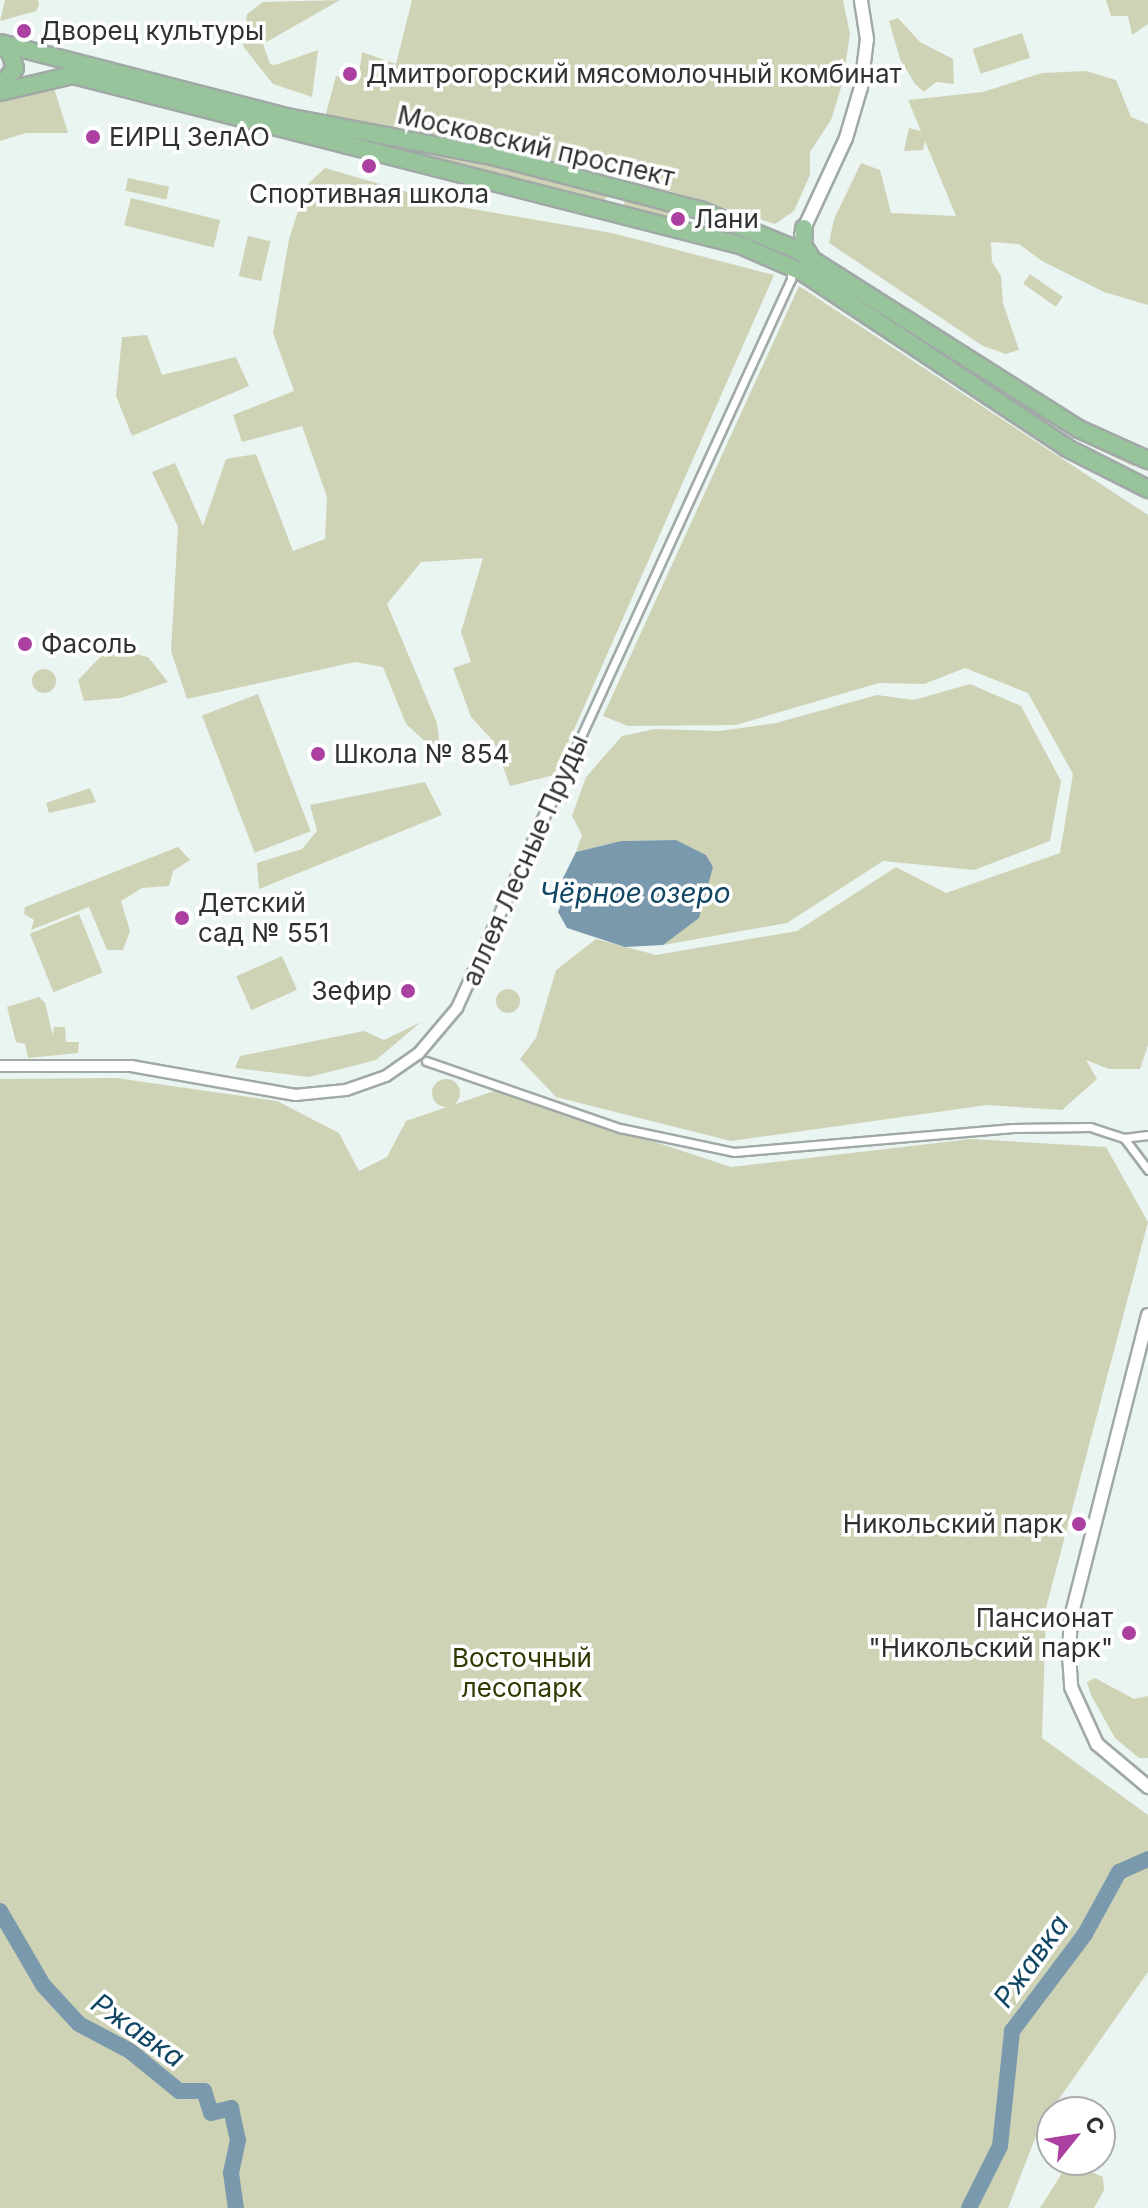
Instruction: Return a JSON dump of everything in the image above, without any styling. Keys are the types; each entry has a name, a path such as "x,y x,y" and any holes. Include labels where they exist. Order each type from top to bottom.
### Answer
{"main road":[{"path":"0,44 10,52 15,68 0,90"},
{"name":"Московский проспект","path":"0,44 287,117 615,184 700,210 776,240 792,257 1079,429 1147,460"},
{"name":"Московский проспект","path":"0,90 73,75 792,257 812,259 852,294 1067,448 1142,486"},
{"path":"610,210 618,200 615,184"},
{"path":"689,231 689,218 700,210"},
{"path":"804,228 803,245 812,259"},
{"path":"1142,486 1147,460"}],"street":[{"path":"792,257 846,138 861,87 867,39 861,0"},
{"path":"776,240 792,239 804,228"},
{"name":"аллея Лесные Пруды","path":"0,1066 131,1066 295,1095 346,1090 386,1076 419,1053 457,1008 791,279 792,257"},
{"path":"426,1061 620,1128 734,1152 1013,1128 1090,1127 1124,1138 1148,1135"},
{"path":"1124,1138 1148,1170"},
{"path":"1148,1315 1071,1616 1069,1655 1071,1687 1097,1744 1148,1787"}],"green space":[{"path":"5,0 38,0 39,5 36,11 0,21"},
{"path":"340,0 263,44 270,64 275,65 318,50 312,97 273,84 243,46 247,14 263,2"},
{"path":"412,0 843,0 850,34 843,81 831,120 810,152 810,175 794,211 775,224 609,172 325,117 336,76 358,82 362,52 396,64"},
{"path":"1106,0 1148,0 1148,24 1132,35 1128,16 1111,16"},
{"path":"898,18 920,42 953,59 954,84 936,82 924,92 915,84 900,59 889,21"},
{"path":"1022,33 1030,58 981,74 973,49"},
{"path":"1086,71 1116,80 1131,117 1148,124 1148,305 1104,292 1042,261 1019,244 991,242 992,262 1001,276 1003,303 1019,350 1006,354 983,346 829,243 834,219 861,163 880,170 891,213 956,216 925,141 923,150 904,151 909,128 921,131 908,100 983,92 1042,73"},
{"path":"53,85 68,133 26,133 0,141 0,99"},
{"path":"328,132 461,155 604,188 610,195 601,203"},
{"path":"325,168 455,206 612,233 774,275 554,775 510,786 494,742 471,717 453,668 471,662 461,632 483,558 421,562 387,604 437,723 441,756 406,724 383,667 355,662 187,699 171,651 178,527 152,472 175,463 203,526 226,459 256,454 293,551 325,539 327,497 302,426 242,442 233,415 294,391 273,333 289,239 306,186"},
{"path":"128,178 169,187 166,199 125,191"},
{"path":"625,195 683,216 681,225 624,210"},
{"path":"131,198 220,220 213,247 124,225"},
{"path":"248,236 270,241 261,281 239,276"},
{"path":"1030,274 1063,297 1056,307 1023,284"},
{"path":"799,286 1148,515 1148,1045 1140,1069 1109,1069 1086,1060 1097,1079 1062,1110 987,1105 731,1141 556,1097 520,1059 536,1038 556,970 596,939 656,955 797,931 896,867 946,893 1060,853 1073,774 1028,693 965,668 924,684 879,683 736,725 628,726 603,716"},
{"path":"858,296 1075,432 1134,463 1135,467 1072,437"},
{"path":"147,335 162,375 236,357 249,386 132,436 116,396 122,337"},
{"path":"109,648 148,657 168,682 121,698 84,701 78,680"},
{"path":"44,669 53,672 56,681 53,690 44,693 35,690 32,681 35,672"},
{"path":"970,684 1021,706 1061,781 1050,841 974,870 883,861 787,923 663,945 685,924 706,855 676,840 621,841 576,852 582,835 572,816 586,777 622,736 655,729 720,731 776,723 877,695 914,700"},
{"path":"258,694 311,831 255,853 202,716"},
{"path":"425,782 442,815 259,889 257,863 302,849 317,831 310,805"},
{"path":"90,788 96,802 49,813 46,803"},
{"path":"178,847 190,860 173,871 169,886 142,888 121,901 130,931 123,950 107,950 89,907 31,930 34,920 24,914 25,907"},
{"path":"79,914 103,972 53,992 30,934"},
{"path":"282,956 297,990 251,1010 236,976"},
{"path":"508,989 519,996 520,1001 513,1012 508,1013 497,1006 496,1001 503,990"},
{"path":"39,997 45,1003 53,1036 54,1027 65,1027 66,1042 79,1042 78,1053 28,1058 25,1044 16,1042 7,1007"},
{"path":"421,1022 376,1060 309,1077 235,1068 240,1056 364,1031 384,1040"},
{"name":"Восточный лесопарк","path":"116,1078 277,1101 339,1133 359,1171 387,1157 406,1121 497,1090 731,1167 971,1139 1106,1147 1148,1222 1046,1608 1042,1738 1148,1815 1148,1972 1061,2096 1036,2096 1036,2136 1008,2208 0,2208 0,1079"},
{"path":"446,1079 456,1083 460,1093 456,1103 446,1107 436,1103 432,1093 436,1083"},
{"path":"1095,1678 1134,1699 1148,1696 1148,1758 1139,1758 1115,1738 1091,1695 1087,1682"},
{"path":"1060,2176 1103,2177 1104,2190 1094,2208 1040,2208"}],"water":[{"name":"Чёрное озеро","path":"676,840 706,855 713,867 699,918 663,945 625,947 567,928 558,912 565,894 562,880 576,852 621,841"}],"waterway":[{"name":"Ржавка","path":"969,2208 1000,2146 1012,2031 1085,1934 1119,1872 1148,1859"},
{"name":"Ржавка","path":"0,1911 43,1985 79,2024 130,2051 179,2091 204,2091 211,2113 231,2108 238,2140 231,2173 236,2208"}],"place":[{"name":"Дворец культуры","path":"24,31"},
{"name":"Дмитрогорский мясомолочный комбинат","path":"350,74"},
{"name":"ЕИРЦ ЗелАО","path":"93,137"},
{"name":"Спортивная школа","path":"369,166"},
{"name":"Лани","path":"678,219"},
{"name":"Фасоль","path":"25,644"},
{"name":"Школа № 854","path":"318,754"},
{"name":"Детский сад № 551","path":"182,918"},
{"name":"Зефир","path":"408,991"},
{"name":"Никольский парк","path":"1079,1524"},
{"name":"Пансионат \"Никольский парк\"","path":"1129,1633"}]}
